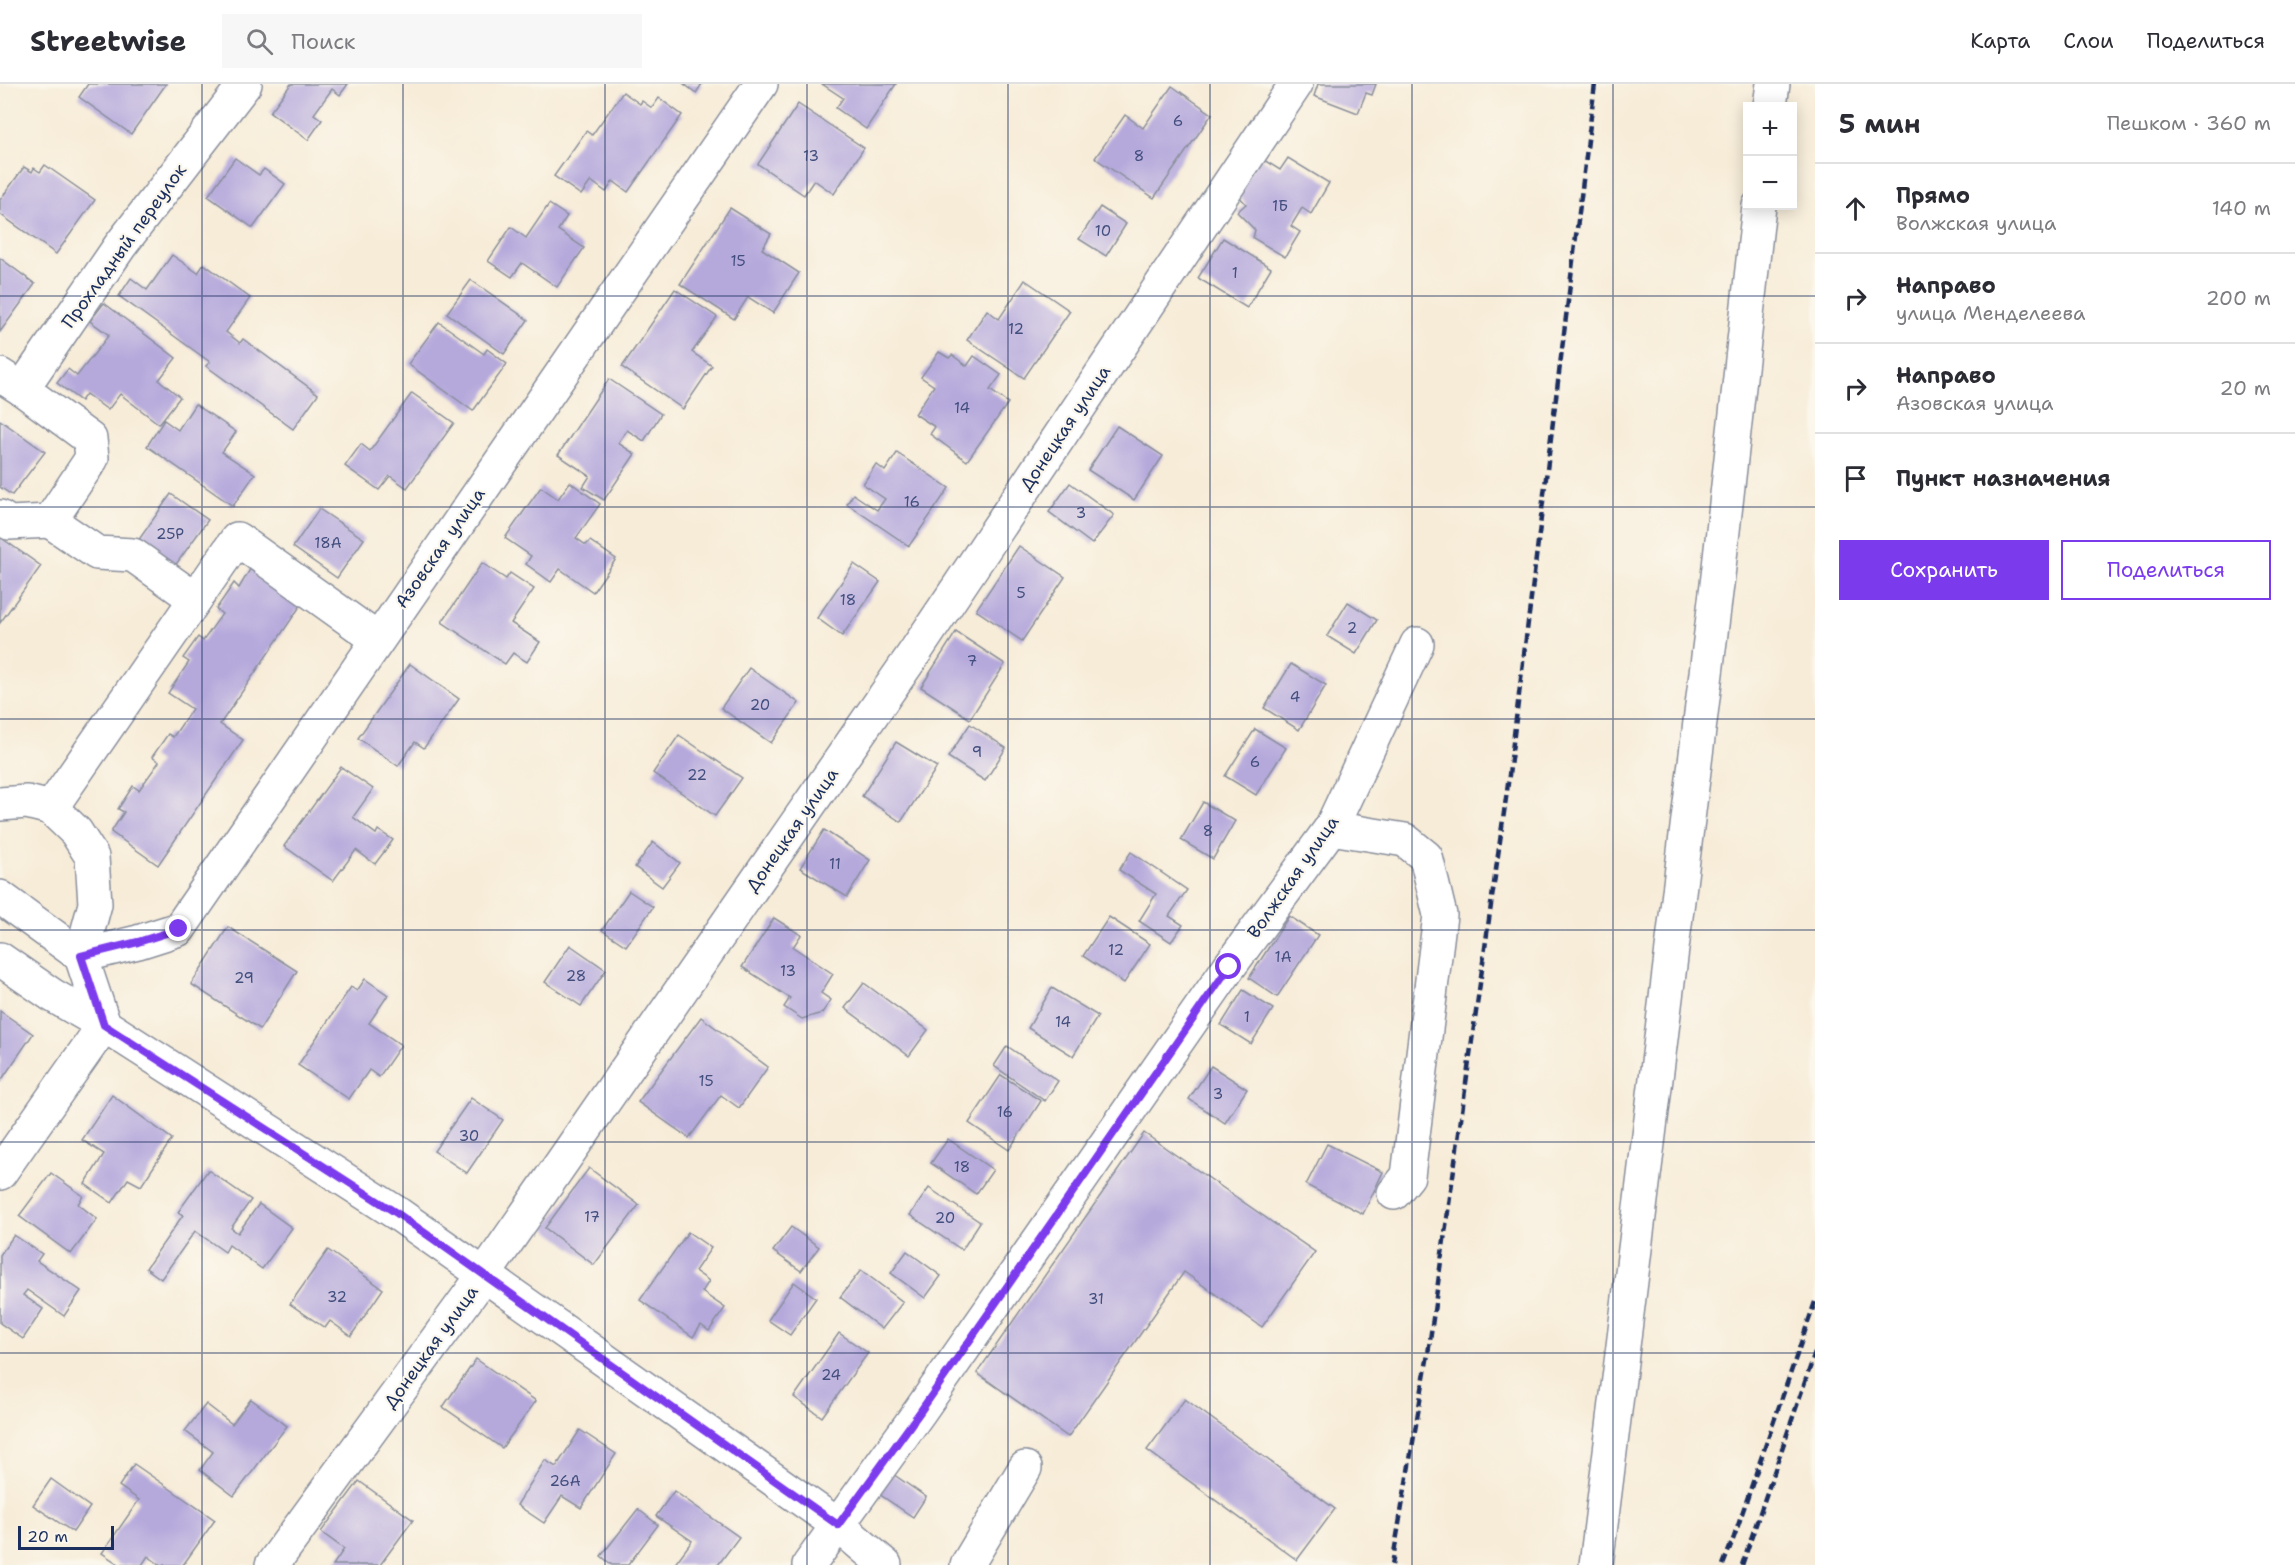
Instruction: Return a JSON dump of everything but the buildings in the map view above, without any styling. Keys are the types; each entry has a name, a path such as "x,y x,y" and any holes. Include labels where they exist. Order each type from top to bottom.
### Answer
{"street":[{"name":"Прохладный переулок","path":"11,382 245,84"},
{"name":"Азовская улица","path":"81,956 179,929 760,84"},
{"name":"Донецкая улица","path":"272,1565 484,1275 913,655 1296,84"},
{"path":"1771,102 1773,84"},
{"path":"1596,1565 1717,587 1759,210"},
{"path":"11,382 90,439 92,458 50,521"},
{"path":"0,517 9,523 50,521 97,553 133,555 195,599"},
{"path":"51,808 237,539 377,639"},
{"name":"Волжская улица","path":"809,1565 920,1412 1229,967 1331,828 1417,644"},
{"path":"0,804 27,802 51,808 76,832 92,857 95,904 81,956 104,1025"},
{"path":"1331,828 1405,840 1426,857 1440,915 1408,1176 1394,1193"},
{"path":"0,897 81,956"},
{"path":"0,959 52,995 104,1025 398,1214 838,1525 885,1565"},
{"path":"0,1173 104,1025"},
{"path":"967,1565 1025,1468"}],"railway":[{"path":"1392,1565 1428,1354 1507,791 1595,84"},
{"path":"1723,1565 1815,1302"},
{"path":"1742,1565 1815,1353"}],"route":[{"path":"179,929 81,956 104,1025 398,1214 838,1525 920,1412 1229,967"}]}
